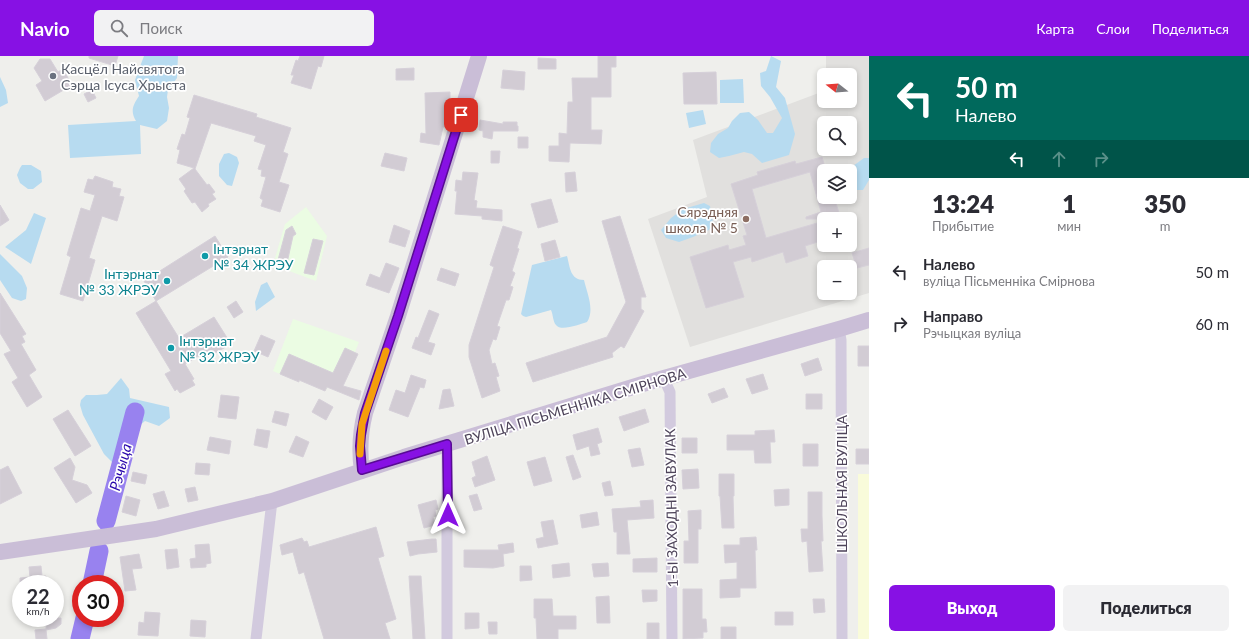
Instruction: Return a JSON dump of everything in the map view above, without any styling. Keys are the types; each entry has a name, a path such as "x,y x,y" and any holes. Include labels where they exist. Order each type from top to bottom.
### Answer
{"main road":[{"path":"362,470 360,459 360,441 365,413 398,316 479,56"},
{"name":"ВУЛІЦА ПІСЬМЕННІКА СМІРНОВА","path":"0,552 156,529 272,501 362,470 447,444 869,320"}],"street":[{"name":"ШКОЛЬНАЯ ВУЛІЦА","path":"839,329 841,340 842,639"},
{"name":"1-Ы ЗАХОДНІ ЗАВУЛАК","path":"664,379 670,392 672,639"},
{"path":"447,444 447,639"},
{"path":"256,639 272,501"}],"shaded area":[{"path":"144,56 178,56 177,78 168,90 167,97 169,108 167,121 157,129 140,125 141,154 70,158 68,125 136,121 133,114 133,108 139,96 135,80"},
{"path":"771,56 781,61 776,87 785,98 795,134 789,155 762,163 752,154 744,152 719,158 710,152 711,143 718,134 728,128 732,121 740,113 749,112 758,120 767,133 773,133 782,118 770,97 761,86 760,73 766,71"},
{"name":"Сярэдняя школа № 5","path":"826,56 869,56 869,293 857,297 857,260 817,260 817,300 846,300 690,347 648,219 707,197 693,140 817,94 817,108 857,108 857,68 826,68"},
{"path":"0,77 6,90 8,103 0,107"},
{"path":"743,79 744,103 720,103 720,80"},
{"path":"703,110 706,124 689,128 686,113"},
{"path":"229,153 237,157 239,163 232,186 227,185 219,176 219,164 224,154"},
{"path":"864,158 869,158 869,180 863,190 857,190 857,164 856,164"},
{"path":"22,165 31,165 41,171 42,182 33,189 28,189 20,183 17,175"},
{"path":"704,203 710,206 713,223 709,230 679,242 666,238 661,230 671,218 683,209"},
{"path":"306,207 327,236 316,281 273,265 285,224"},
{"path":"34,213 46,218 31,264 5,247 26,230"},
{"path":"0,254 22,276 27,288 26,299 21,301 12,298 0,280"},
{"path":"567,256 573,275 576,278 584,280 590,307 587,322 566,328 558,327 554,322 551,310 526,317 523,316 521,314 532,265"},
{"path":"267,282 275,297 256,311 255,302 261,285"},
{"path":"293,319 359,342 355,352 358,354 340,392 328,387 325,391 300,380 299,382 273,371"},
{"path":"121,378 129,389 130,398 169,407 170,418 159,426 145,421 138,427 131,453 127,461 114,464 104,454 83,415 80,405 81,400 86,395 107,394"},
{"path":"858,474 869,474 869,639 858,639"}],"building":[{"path":"89,56 118,56 115,66 89,58"},
{"path":"300,56 324,56 321,67 318,66 311,89 291,83 294,75 291,75 296,60 298,61"},
{"path":"598,56 616,56 616,67 611,67 611,97 591,97 591,130 602,130 601,144 570,143 569,162 549,161 549,146 559,146 559,133 567,134 568,102 573,102 572,78 598,78"},
{"path":"538,58 556,59 556,69 538,69"},
{"name":"Касцёл Найсвятога Сэрца Ісуса Хрыста","path":"40,59 50,59 58,72 63,69 72,85 45,101 36,85 42,81 34,68"},
{"path":"414,68 414,80 396,80 396,69"},
{"path":"503,70 525,72 524,90 501,88"},
{"path":"716,72 717,104 684,104 683,73"},
{"path":"92,90 96,98 88,102 84,94"},
{"path":"450,92 450,102 445,102 444,127 439,145 420,142 421,133 426,134 425,93"},
{"path":"194,95 257,114 256,117 291,128 283,152 288,154 279,182 289,185 280,212 261,206 263,200 260,198 266,177 261,176 262,170 258,169 266,145 254,141 256,136 211,123 195,169 207,185 209,184 215,192 212,194 216,199 208,204 209,206 202,212 195,202 192,203 184,191 186,189 179,179 194,168 177,163 180,150 177,149 182,134 185,135 190,118 187,117"},
{"path":"480,120 503,124 503,122 517,122 518,131 493,131 492,139 483,137 483,131 479,130"},
{"path":"518,137 528,137 528,148 518,148"},
{"path":"491,151 500,151 499,163 491,163"},
{"path":"385,153 407,158 404,171 381,166"},
{"path":"822,157 824,164 817,164 817,197 810,172 752,189 766,238 817,223 817,242 805,246 808,256 786,263 783,252 752,262 751,257 733,262 744,297 706,308 690,257 728,245 729,250 746,245 743,236 747,235 731,184 758,175 757,172 795,161 796,164"},
{"path":"463,172 478,173 474,200 477,201 476,208 502,210 502,221 482,219 482,216 455,214 457,191 455,191 456,180 462,181"},
{"path":"575,172 577,191 566,192 565,173"},
{"path":"95,176 113,182 112,187 121,189 119,196 124,197 117,221 102,216 89,258 95,260 83,301 60,294 71,257 67,255 81,208 90,211 95,195 84,192 88,179 93,180"},
{"path":"551,199 558,222 538,228 531,204"},
{"path":"819,204 836,204 839,212 821,212"},
{"path":"0,205 9,220 0,226"},
{"path":"817,213 817,219 806,219 806,217"},
{"path":"620,216 646,297 641,297 641,309 644,311 624,348 621,346 612,353 613,357 533,382 526,363 607,337 626,302 602,221"},
{"path":"394,225 410,231 405,247 389,242"},
{"path":"292,226 296,234 293,236 287,263 278,260 286,230"},
{"path":"503,226 522,232 517,248 519,249 512,271 515,273 510,286 513,287 509,300 506,300 497,326 500,327 496,340 493,339 489,350 492,364 495,363 499,376 496,377 500,391 482,398 469,357 469,345 494,267 490,265"},
{"path":"215,236 228,257 156,301 144,281"},
{"path":"313,239 323,241 314,275 304,273"},
{"path":"555,240 560,257 545,261 541,244"},
{"path":"869,248 869,265 857,268 857,260 854,260 852,253"},
{"path":"386,263 399,268 389,293 366,285 370,274 380,278"},
{"path":"441,268 459,274 455,286 437,280"},
{"path":"0,293 26,334 22,336 25,342 21,344 36,370 29,375 42,397 27,407 12,382 18,378 4,354 11,351 0,333"},
{"path":"156,301 179,338 214,317 231,344 210,356 207,351 185,364 194,379 192,380 195,385 180,393 177,389 175,391 165,374 171,371 136,313"},
{"path":"236,301 243,312 234,318 227,307"},
{"path":"429,310 439,314 428,342 435,344 431,355 412,348 416,337 418,338"},
{"path":"261,335 275,341 268,357 254,351"},
{"path":"858,346 869,346 869,366 858,366"},
{"path":"345,348 358,354 343,386 361,391 359,400 327,387 325,391 280,374 289,354 333,373"},
{"path":"818,358 822,370 805,376 801,364"},
{"path":"763,374 768,389 752,394 746,379"},
{"path":"411,375 426,380 424,388 420,387 408,417 389,410 396,390 405,393"},
{"path":"724,388 728,397 712,403 708,394"},
{"path":"450,389 454,406 439,409 443,390"},
{"path":"806,394 822,394 822,409 806,409"},
{"path":"221,395 239,397 236,419 218,417"},
{"path":"319,399 333,407 326,420 312,412"},
{"path":"645,409 649,422 624,431 619,417"},
{"path":"68,410 91,446 75,456 53,419"},
{"path":"275,411 289,414 286,426 272,422"},
{"path":"598,428 602,442 597,444 600,454 591,456 589,446 577,450 573,435"},
{"path":"257,429 270,431 267,448 254,445"},
{"path":"774,430 775,442 770,442 771,463 755,463 754,450 727,450 727,435 755,435 755,431"},
{"path":"296,436 309,442 303,457 289,452"},
{"path":"210,437 231,441 229,454 207,450"},
{"path":"682,438 697,438 697,453 682,453"},
{"path":"803,444 818,444 818,466 803,466"},
{"path":"640,448 644,465 632,467 628,450"},
{"path":"856,449 869,449 869,464 856,464"},
{"path":"573,455 581,477 573,480 566,457"},
{"path":"487,456 495,480 475,487 472,478 476,476 472,462"},
{"path":"545,457 552,481 534,486 527,462"},
{"path":"70,458 75,467 72,480 87,485 92,493 76,503 54,468"},
{"path":"196,463 210,464 209,475 195,474"},
{"path":"8,466 22,493 0,504 0,470"},
{"path":"698,469 699,488 683,489 682,470"},
{"path":"133,472 147,475 145,484 131,481"},
{"path":"719,474 734,474 734,528 722,528 719,496"},
{"path":"610,481 613,495 605,496 602,483"},
{"path":"195,487 198,500 188,502 185,489"},
{"path":"789,489 789,505 775,506 774,490"},
{"path":"164,491 169,506 158,509 153,494"},
{"path":"808,492 822,492 823,541 821,541 823,571 809,572 807,541 802,542 801,529 808,529"},
{"path":"477,494 482,509 474,511 469,496"},
{"path":"126,496 140,500 136,516 122,512"},
{"path":"436,500 438,509 435,510 436,516 433,517 435,525 424,528 418,505"},
{"path":"653,500 654,518 627,520 630,554 617,554 617,532 614,532 612,509 641,507 640,501"},
{"path":"701,510 701,529 698,529 698,563 684,563 684,541 689,541 688,511"},
{"path":"597,512 599,525 582,528 580,515"},
{"path":"553,520 558,544 538,548 536,539 544,537 541,522"},
{"path":"376,527 384,556 378,558 396,619 385,623 390,639 324,639 304,572 299,574 293,552 282,555 280,545 302,538 304,542 307,541 309,547"},
{"path":"756,537 756,588 740,588 740,597 720,598 720,580 737,579 737,562 725,563 724,545 740,545 740,538"},
{"path":"436,539 437,552 410,556 407,542"},
{"path":"513,543 514,552 503,554 504,566 493,568 464,567 464,550 499,550 498,545"},
{"path":"209,544 211,563 206,564 206,567 191,568 190,559 196,558 195,545"},
{"path":"177,549 179,567 167,569 165,550"},
{"path":"139,554 142,568 132,569 136,590 125,591 124,575 123,575 120,557"},
{"path":"657,558 657,572 633,572 633,559"},
{"path":"569,563 570,576 553,578 552,565"},
{"path":"608,563 609,576 594,577 592,564"},
{"path":"41,566 42,575 30,575 29,567"},
{"path":"520,566 531,566 532,580 520,581"},
{"path":"409,576 421,576 425,639 413,639"},
{"path":"683,589 702,589 702,619 706,619 707,632 703,632 703,638 683,639"},
{"path":"642,590 657,590 657,601 643,602"},
{"path":"609,596 610,623 597,623 596,597"},
{"path":"534,599 552,599 553,616 576,616 576,629 558,629 558,639 537,639 536,618 534,618"},
{"path":"813,599 824,599 825,612 814,613"},
{"path":"145,612 160,613 158,636 138,635 139,622 144,623"},
{"path":"775,612 793,612 793,625 775,625"},
{"path":"465,613 479,613 479,628 465,629"},
{"path":"191,620 206,621 205,637 190,636"},
{"path":"488,622 497,622 497,634 489,634"},
{"path":"647,623 659,623 659,639 647,639"},
{"path":"46,627 57,627 46,630 47,639 36,639 35,630 46,629"},
{"path":"721,627 736,627 736,639 721,639"}],"waterway":[{"name":"Рэчыца","path":"106,521 135,412"},
{"name":"Рэчыца","path":"94,575 99,551"},
{"name":"Рэчыца","path":"80,639 83,627"}],"slow traffic":[{"path":"360,454 362,424 386,351"}],"place":[{"name":"Касцёл Найсвятога Сэрца Ісуса Хрыста","path":"53,76"},
{"name":"Сярэдняя школа № 5","path":"746,219"},
{"name":"Інтэрнат № 34 ЖРЭУ","path":"205,256"},
{"name":"Інтэрнат № 33 ЖРЭУ","path":"167,281"},
{"name":"Інтэрнат № 32 ЖРЭУ","path":"171,348"}],"route":[{"path":"448,515 447,444 362,470 360,446 362,424 365,413 398,316 461,115"}]}
